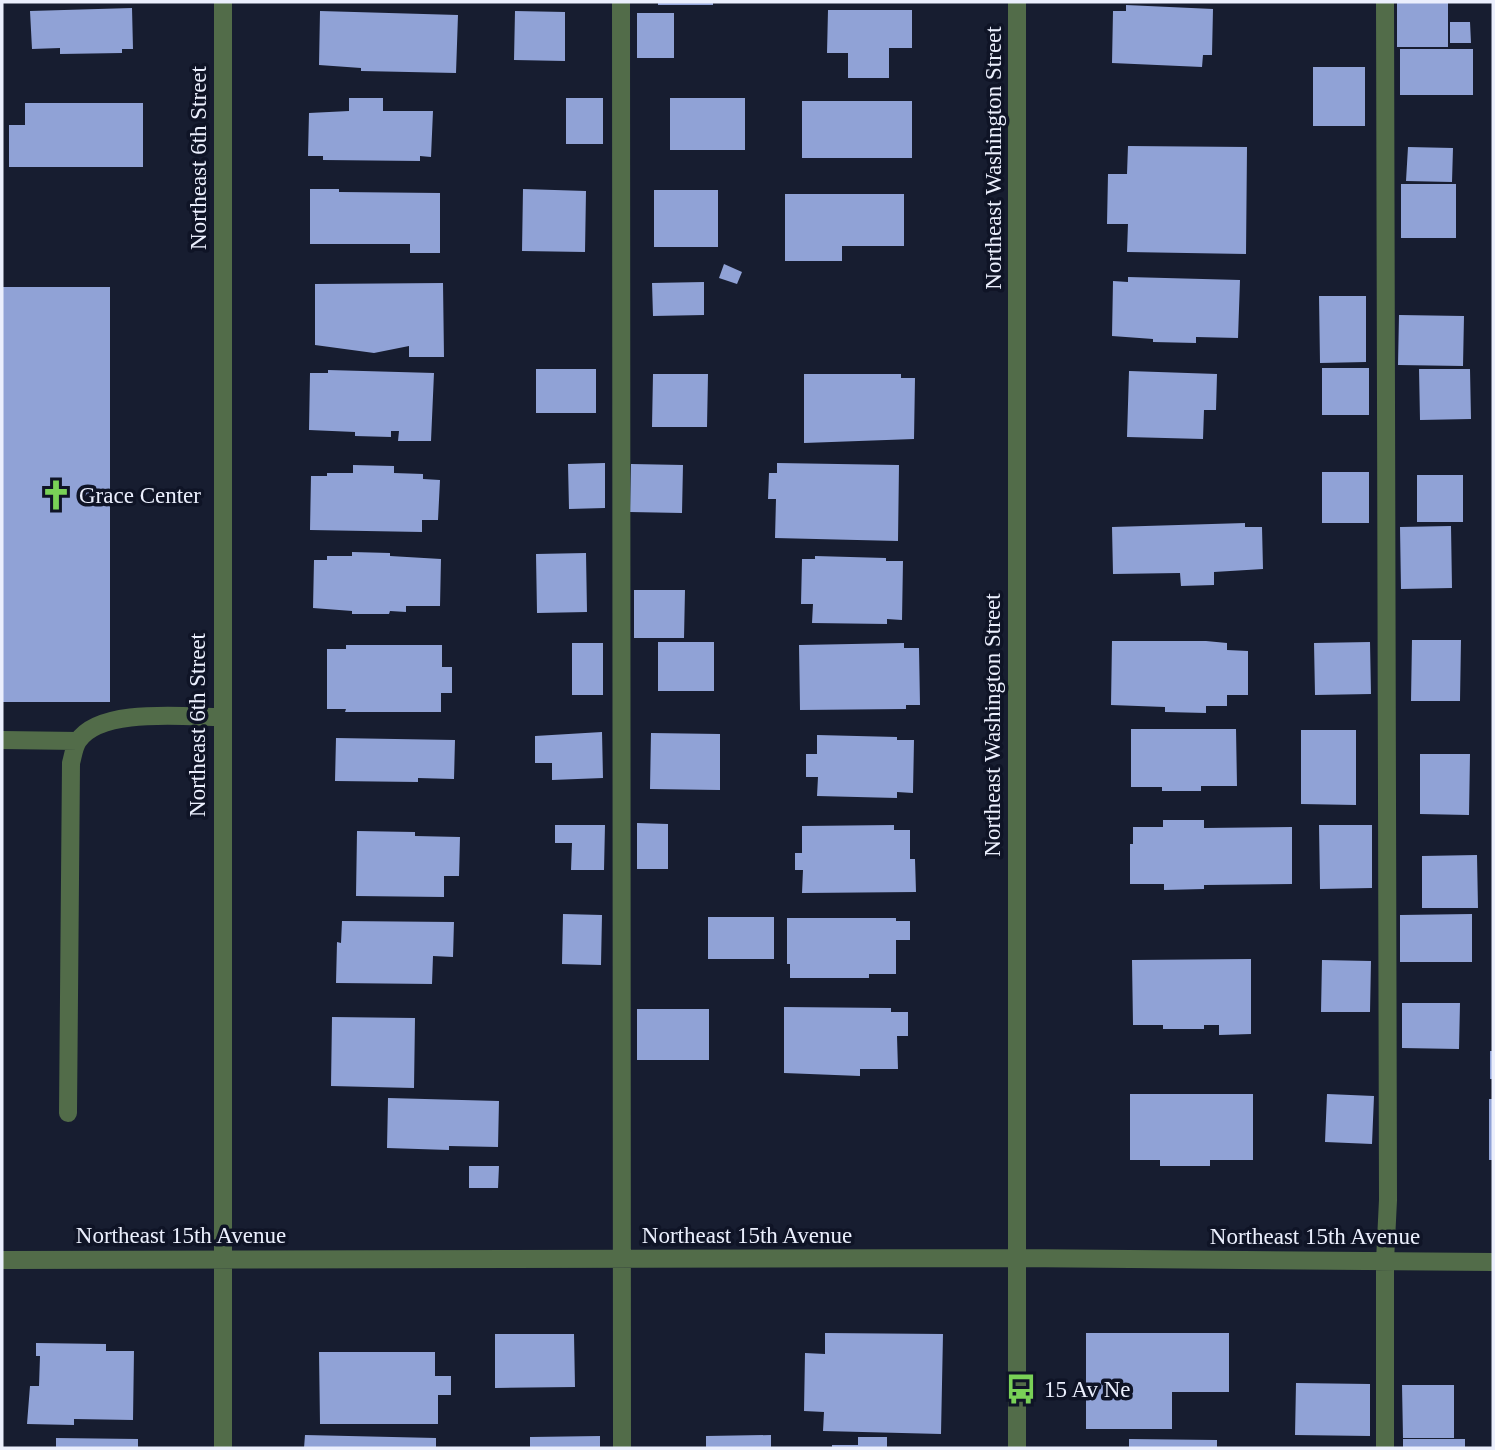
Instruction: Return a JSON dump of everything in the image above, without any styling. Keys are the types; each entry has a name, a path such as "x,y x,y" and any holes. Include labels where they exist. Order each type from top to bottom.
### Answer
{"street":[{"name":"Northeast 6th Street","path":"223,2 223,1448"},
{"path":"621,2 622,1448"},
{"name":"Northeast Washington Street","path":"1017,2 1017,1448"},
{"path":"1385,2 1388,1200 1385,1261 1385,1448"},
{"path":"68,1112 71,762 78,741 97,725 134,717 221,717"},
{"path":"2,740 78,741"},
{"name":"Northeast 15th Avenue","path":"2,1260 1017,1258 1493,1262"}],"building":[{"path":"658,2 713,2 713,5 658,5"},
{"path":"1397,2 1448,2 1448,47 1397,47"},
{"path":"1126,5 1213,9 1212,55 1203,55 1202,67 1112,63 1113,11 1126,11"},
{"path":"132,8 133,49 122,49 122,53 60,54 60,48 32,49 30,11"},
{"path":"828,10 912,10 912,48 889,48 889,78 848,78 848,53 827,53"},
{"path":"320,11 458,15 456,73 361,71 361,68 319,65"},
{"path":"515,11 565,12 565,61 514,60"},
{"path":"637,13 674,13 674,58 637,58"},
{"path":"1450,22 1470,22 1471,43 1450,43"},
{"path":"1400,49 1473,49 1473,95 1400,95"},
{"path":"1313,67 1365,67 1365,126 1313,126"},
{"path":"349,98 383,98 383,111 433,111 431,157 420,156 420,161 323,160 323,156 308,156 309,113 349,111"},
{"path":"566,98 603,98 603,144 566,144"},
{"path":"670,98 745,98 745,150 670,150"},
{"path":"802,101 912,101 912,158 802,158"},
{"path":"25,103 143,103 143,167 9,167 9,125 25,125"},
{"path":"1128,146 1247,147 1246,254 1127,252 1128,224 1107,224 1108,174 1127,174"},
{"path":"1408,147 1453,148 1452,182 1406,181"},
{"path":"1401,184 1456,184 1456,238 1401,238"},
{"path":"310,189 339,189 339,192 440,193 440,253 410,253 410,244 310,244"},
{"path":"523,189 586,191 585,252 522,251"},
{"path":"654,190 718,190 718,247 654,247"},
{"path":"785,194 904,194 904,246 842,246 842,261 785,261"},
{"path":"724,264 742,272 737,284 719,278"},
{"path":"1128,277 1240,280 1238,338 1196,337 1196,343 1153,342 1153,339 1112,336 1113,281 1128,282"},
{"path":"704,282 704,315 653,316 652,283"},
{"path":"443,283 444,357 409,357 409,346 374,353 315,345 315,284"},
{"name":"Grace Center","path":"2,287 110,287 110,702 2,702"},
{"path":"1319,296 1366,296 1366,362 1320,363"},
{"path":"1399,315 1464,316 1463,366 1398,365"},
{"path":"1322,368 1369,368 1369,415 1322,415"},
{"path":"536,369 596,369 596,413 536,413"},
{"path":"1419,369 1470,369 1471,419 1420,420"},
{"path":"328,370 434,373 431,441 398,441 399,431 391,431 391,437 309,430 310,373 328,373"},
{"path":"1129,371 1217,374 1216,410 1204,410 1203,439 1127,437"},
{"path":"653,374 708,374 707,427 652,427"},
{"path":"804,374 901,374 901,378 915,378 914,439 804,443"},
{"path":"605,463 605,508 569,509 568,464"},
{"path":"777,463 899,465 898,541 775,538 776,499 768,499 769,473 777,473"},
{"path":"631,464 683,465 682,513 630,512"},
{"path":"353,465 394,466 394,473 423,474 423,479 440,480 438,520 422,520 422,532 310,530 311,476 353,473"},
{"path":"1322,472 1369,472 1369,523 1322,523"},
{"path":"1417,475 1463,475 1463,522 1417,522"},
{"path":"1245,523 1245,527 1262,527 1263,569 1214,572 1214,585 1181,586 1180,573 1113,574 1112,527"},
{"path":"1451,526 1452,588 1401,589 1400,527"},
{"path":"352,552 441,559 440,606 406,606 406,612 390,611 389,614 352,614 352,611 313,608 314,560 327,560 327,556 352,556"},
{"path":"586,553 587,612 537,613 536,554"},
{"path":"815,556 903,561 902,620 887,619 887,624 812,623 813,604 801,604 802,559 815,559"},
{"path":"634,590 685,590 684,638 634,638"},
{"path":"1412,640 1461,640 1460,701 1411,701"},
{"path":"1112,641 1206,641 1227,643 1227,650 1248,651 1248,695 1227,695 1227,706 1206,706 1206,713 1165,712 1165,707 1111,705"},
{"path":"658,642 714,642 714,691 658,691"},
{"path":"1370,642 1371,694 1315,695 1314,643"},
{"path":"572,643 603,643 603,695 572,695"},
{"path":"904,643 904,648 919,648 920,705 906,705 906,709 800,710 799,645"},
{"path":"346,645 442,645 442,667 452,667 452,693 441,693 441,712 345,712 346,709 327,709 327,649 346,649"},
{"path":"1131,729 1236,729 1237,786 1201,786 1201,791 1162,791 1162,787 1131,787"},
{"path":"1301,730 1356,730 1356,805 1301,804"},
{"path":"602,732 603,778 552,780 552,763 535,763 535,736"},
{"path":"651,733 720,734 720,790 650,789"},
{"path":"817,735 897,737 897,740 914,740 913,793 897,792 897,798 817,796 818,777 806,777 806,754 817,754"},
{"path":"336,738 455,740 454,779 418,778 418,782 335,781"},
{"path":"1420,754 1470,754 1469,815 1420,814"},
{"path":"1163,820 1204,820 1204,828 1292,827 1292,884 1204,885 1204,889 1164,890 1164,884 1130,884 1130,844 1133,844 1133,827 1163,827"},
{"path":"637,823 668,824 668,869 637,869"},
{"path":"555,825 605,825 604,870 571,870 572,843 555,843"},
{"path":"894,825 894,830 910,830 910,859 915,859 916,892 802,893 803,870 795,870 795,853 802,853 802,826"},
{"path":"1319,825 1372,825 1372,888 1320,889"},
{"path":"357,831 415,832 415,836 460,837 459,876 444,876 444,897 356,896"},
{"path":"1477,855 1478,908 1422,908 1422,856"},
{"path":"563,914 602,915 601,965 562,964"},
{"path":"1472,914 1472,962 1400,962 1400,915"},
{"path":"708,917 774,917 774,959 708,959"},
{"path":"787,918 896,918 896,921 910,921 910,940 896,940 896,974 869,974 869,978 790,978 790,964 787,964"},
{"path":"342,921 454,922 453,957 433,956 432,984 336,983 337,942 341,943"},
{"path":"1251,959 1251,1034 1219,1035 1219,1025 1204,1025 1204,1029 1163,1029 1163,1025 1133,1025 1132,960"},
{"path":"1322,960 1371,961 1370,1012 1321,1012"},
{"path":"1402,1003 1460,1003 1459,1049 1402,1048"},
{"path":"784,1007 891,1008 891,1012 908,1012 908,1036 897,1036 898,1069 860,1069 860,1076 784,1073"},
{"path":"637,1009 709,1009 709,1060 637,1060"},
{"path":"332,1017 415,1018 414,1088 331,1086"},
{"path":"1490,1051 1493,1051 1493,1079 1490,1079"},
{"path":"1130,1094 1253,1094 1253,1160 1210,1160 1210,1166 1160,1166 1160,1160 1130,1160"},
{"path":"1327,1094 1374,1096 1372,1144 1325,1142"},
{"path":"388,1098 499,1101 498,1147 449,1146 449,1150 387,1148"},
{"path":"1489,1099 1493,1099 1493,1160 1489,1160"},
{"path":"469,1166 499,1166 498,1188 469,1188"},
{"path":"825,1333 943,1334 941,1434 823,1431 824,1412 804,1411 805,1353 825,1354"},
{"path":"1086,1333 1229,1333 1229,1392 1172,1392 1172,1429 1086,1429"},
{"path":"495,1334 574,1334 575,1387 495,1388"},
{"path":"36,1343 106,1344 106,1351 134,1351 133,1420 74,1419 74,1425 27,1424 30,1386 39,1386 40,1356 36,1356"},
{"path":"319,1352 435,1352 435,1376 451,1376 451,1395 438,1395 438,1424 320,1424"},
{"path":"1296,1383 1370,1384 1370,1436 1295,1435"},
{"path":"1402,1385 1454,1385 1454,1438 1403,1438"},
{"path":"305,1435 436,1438 436,1448 304,1448"},
{"path":"771,1435 771,1448 706,1448 706,1436"},
{"path":"600,1436 600,1448 530,1448 530,1437"},
{"path":"858,1437 887,1437 887,1448 832,1448 832,1445 858,1445"},
{"path":"56,1438 138,1439 138,1448 56,1448"},
{"path":"1129,1439 1217,1440 1217,1448 1129,1448"},
{"path":"1403,1439 1465,1439 1465,1448 1403,1448"}],"place":[{"name":"Grace Center","path":"56,495"},
{"name":"15 Av Ne","path":"1021,1389"}]}
